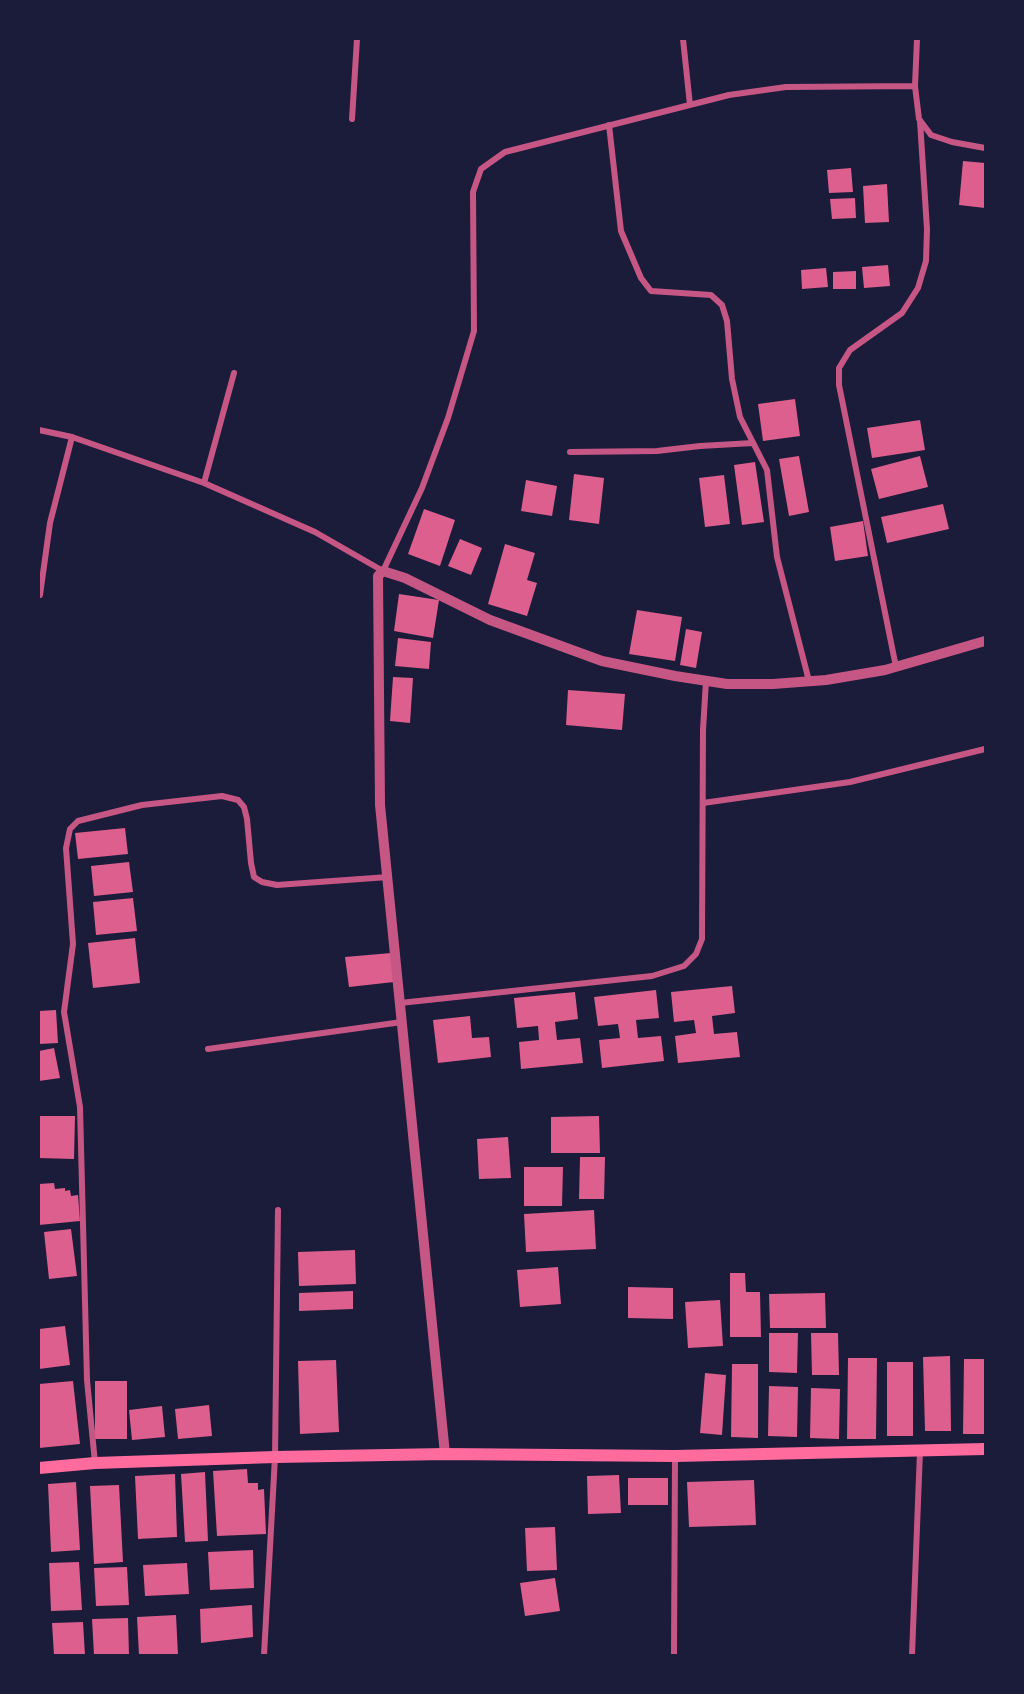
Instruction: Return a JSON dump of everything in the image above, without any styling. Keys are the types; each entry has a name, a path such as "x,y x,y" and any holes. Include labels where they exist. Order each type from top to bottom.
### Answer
{"main road":[{"path":"39,1468 95,1463 275,1457 445,1454 675,1456 985,1449"}],"street":[{"path":"352,119 357,39"},
{"path":"683,39 690,105"},
{"path":"896,667 839,385 839,368 850,350 902,313 918,288 926,261 927,229 920,119 915,86 917,39"},
{"path":"445,1454 381,805 378,576 383,571 422,488 448,418 474,331 473,192 482,169 505,152 729,94 786,87 915,86"},
{"path":"920,119 931,135 952,142 985,148"},
{"path":"609,125 621,231 641,278 651,291 711,295 722,305 727,321 732,379 740,417 767,470 777,557 809,681"},
{"path":"204,483 234,373"},
{"path":"39,430 72,438 204,483 315,532 383,571 405,578 490,620 602,661 727,684 773,684 809,681 896,667 985,641"},
{"path":"40,595 50,523 72,438"},
{"path":"570,452 657,452 700,446 753,443"},
{"path":"400,1003 652,976 684,966 696,954 702,939 706,681"},
{"path":"703,803 850,782 985,749"},
{"path":"95,1463 87,1380 80,1107 64,1012 73,944 66,848 66,838 70,829 78,821 142,805 222,796 238,800 244,807 254,877 262,882 277,885 388,877"},
{"path":"208,1048 402,1022"},
{"path":"264,1655 275,1457 278,1210"},
{"path":"912,1655 920,1451"},
{"path":"674,1655 675,1456"}],"building":[{"path":"963,161 985,163 985,208 959,205"},
{"path":"851,168 853,192 829,193 827,170"},
{"path":"887,184 889,222 865,223 863,186"},
{"path":"855,198 856,218 832,219 830,199"},
{"path":"888,265 890,286 864,288 862,267"},
{"path":"826,268 828,287 802,289 801,270"},
{"path":"856,271 856,289 833,289 833,272"},
{"path":"795,399 800,436 763,441 758,404"},
{"path":"920,420 925,450 872,458 867,428"},
{"path":"799,456 809,512 789,516 779,459"},
{"path":"920,456 928,487 879,499 871,469"},
{"path":"755,462 764,522 742,525 734,465"},
{"path":"574,474 604,478 599,524 569,520"},
{"path":"724,475 730,524 705,527 699,478"},
{"path":"526,480 557,486 552,516 521,511"},
{"path":"943,504 949,529 887,543 881,517"},
{"path":"424,509 455,520 440,566 408,554"},
{"path":"863,521 868,556 835,561 830,527"},
{"path":"460,539 482,548 471,575 448,566"},
{"path":"505,544 535,553 527,580 537,583 527,616 488,604"},
{"path":"399,594 439,600 433,638 394,631"},
{"path":"637,610 682,617 675,661 629,654"},
{"path":"686,629 702,632 696,668 680,665"},
{"path":"398,638 431,642 429,669 395,666"},
{"path":"393,677 413,678 410,723 390,721"},
{"path":"568,690 625,694 622,730 566,725"},
{"path":"125,828 128,854 78,859 75,833"},
{"path":"129,862 133,892 94,896 91,866"},
{"path":"133,898 137,931 96,935 93,902"},
{"path":"135,938 140,983 93,988 88,943"},
{"path":"391,953 394,982 349,987 345,957"},
{"path":"732,986 735,1013 712,1016 714,1034 737,1032 740,1057 678,1063 675,1036 696,1033 694,1020 674,1022 671,992"},
{"path":"656,990 659,1018 636,1020 638,1038 661,1036 664,1061 602,1068 599,1040 620,1038 618,1024 598,1026 594,997"},
{"path":"575,992 578,1019 555,1022 557,1040 580,1038 583,1063 521,1069 519,1042 539,1040 538,1026 517,1028 514,998"},
{"path":"56,1010 58,1043 39,1044 39,1011"},
{"path":"470,1016 472,1038 489,1037 491,1057 438,1063 433,1020"},
{"path":"54,1048 60,1078 39,1081 39,1051"},
{"path":"39,1116 75,1116 74,1159 39,1158"},
{"path":"599,1116 600,1153 551,1153 551,1117"},
{"path":"508,1137 511,1178 479,1179 477,1139"},
{"path":"580,1157 605,1157 604,1199 579,1199"},
{"path":"524,1167 563,1167 562,1206 524,1206"},
{"path":"54,1183 55,1189 65,1188 65,1191 70,1190 71,1196 78,1195 80,1221 39,1225 39,1184"},
{"path":"594,1210 596,1249 526,1252 524,1214"},
{"path":"71,1229 77,1276 49,1279 44,1232"},
{"path":"355,1250 356,1284 299,1286 298,1252"},
{"path":"558,1267 561,1304 520,1307 517,1270"},
{"path":"730,1273 745,1273 746,1292 760,1292 761,1337 730,1337"},
{"path":"628,1287 673,1288 673,1319 628,1318"},
{"path":"353,1291 353,1309 299,1311 299,1293"},
{"path":"825,1293 826,1328 770,1328 769,1294"},
{"path":"720,1300 723,1346 688,1348 685,1302"},
{"path":"65,1326 70,1365 39,1369 39,1329"},
{"path":"769,1333 798,1333 797,1373 769,1372"},
{"path":"811,1333 838,1333 839,1375 812,1375"},
{"path":"950,1356 951,1431 925,1431 923,1357"},
{"path":"848,1358 877,1358 876,1439 847,1439"},
{"path":"964,1359 985,1359 985,1434 963,1434"},
{"path":"336,1360 339,1432 300,1434 298,1361"},
{"path":"887,1362 913,1362 913,1436 887,1436"},
{"path":"732,1364 758,1364 758,1438 731,1437"},
{"path":"705,1373 726,1375 722,1435 700,1433"},
{"path":"73,1381 80,1444 39,1448 39,1384"},
{"path":"95,1381 127,1381 127,1439 95,1439"},
{"path":"769,1386 798,1387 797,1437 768,1436"},
{"path":"811,1388 840,1389 839,1439 810,1438"},
{"path":"209,1405 212,1436 178,1439 175,1409"},
{"path":"162,1406 165,1437 132,1440 129,1410"},
{"path":"247,1469 248,1483 258,1483 258,1490 264,1489 266,1534 217,1536 213,1471"},
{"path":"205,1472 208,1541 185,1542 181,1474"},
{"path":"175,1474 177,1537 138,1539 135,1476"},
{"path":"619,1475 621,1513 588,1514 587,1476"},
{"path":"628,1478 668,1478 668,1505 628,1505"},
{"path":"754,1480 756,1525 689,1527 687,1482"},
{"path":"76,1482 80,1550 51,1552 48,1484"},
{"path":"119,1485 123,1562 94,1564 90,1486"},
{"path":"555,1527 557,1570 527,1571 525,1528"},
{"path":"253,1550 254,1588 210,1590 208,1552"},
{"path":"79,1562 82,1610 51,1611 49,1563"},
{"path":"187,1563 189,1594 145,1596 143,1565"},
{"path":"127,1567 129,1605 96,1606 94,1568"},
{"path":"555,1578 560,1611 525,1616 520,1583"},
{"path":"252,1605 253,1637 201,1643 200,1609"},
{"path":"176,1615 178,1655 139,1655 137,1617"},
{"path":"128,1618 129,1655 94,1655 92,1619"},
{"path":"83,1622 85,1655 54,1655 52,1623"}]}
